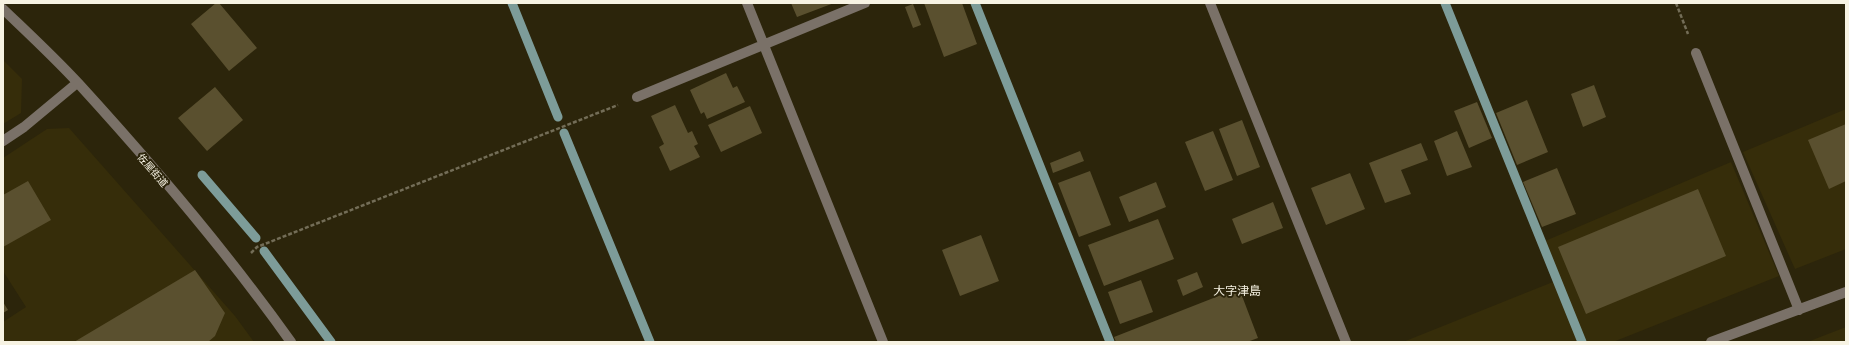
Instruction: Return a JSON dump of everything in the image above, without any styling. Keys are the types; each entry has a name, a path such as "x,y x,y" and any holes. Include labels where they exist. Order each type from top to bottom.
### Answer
{"street":[{"path":"747,3 883,342"},
{"path":"638,97 865,3"},
{"path":"1210,3 1346,342"},
{"name":"佐屋街道","path":"3,8 77,83 235,267 291,342"},
{"path":"1696,53 1799,310"},
{"path":"3,141 24,127 77,83"},
{"path":"1711,342 1846,292"}],"path":[{"path":"1676,3 1696,53"},
{"path":"235,267 257,247 638,97"}],"shaded area":[{"path":"3,60 22,79 21,113 3,124"},
{"path":"1846,109 1846,249 1795,269 1743,152"},
{"path":"69,128 235,316 254,342 3,342 3,322 26,307 3,271 3,158 47,129"},
{"path":"1731,162 1779,276 1613,342 1586,342 1545,241"},
{"path":"1553,282 1579,342 1403,342"},
{"path":"1846,327 1846,342 1808,342 1815,339"}],"building":[{"path":"216,3 219,3 257,48 229,71 191,24"},
{"path":"791,3 834,3 797,17"},
{"path":"924,3 962,3 977,44 944,57"},
{"path":"913,4 921,25 913,28 905,7"},
{"path":"726,73 733,88 737,86 745,102 707,119 704,112 701,114 690,90"},
{"path":"1594,85 1606,117 1583,127 1571,94"},
{"path":"215,87 243,120 207,151 178,118"},
{"path":"1527,100 1548,152 1517,165 1496,113"},
{"path":"1477,102 1492,138 1469,148 1454,111"},
{"path":"675,105 688,133 692,131 698,144 694,146 700,157 670,171 659,147 664,144 651,116"},
{"path":"750,106 762,133 721,152 708,125"},
{"path":"1242,120 1260,167 1237,176 1219,129"},
{"path":"1846,124 1846,181 1829,189 1808,140"},
{"path":"1213,131 1233,180 1205,191 1185,142"},
{"path":"1457,131 1472,167 1447,176 1434,141"},
{"path":"1421,143 1428,160 1401,170 1411,194 1385,203 1369,163"},
{"path":"1080,151 1084,161 1053,173 1050,163"},
{"path":"1557,168 1576,214 1542,227 1523,182"},
{"path":"1090,171 1111,225 1079,237 1058,183"},
{"path":"1350,173 1365,209 1326,225 1311,188"},
{"path":"28,181 51,220 3,247 3,195"},
{"path":"1156,182 1166,207 1129,222 1119,197"},
{"path":"1698,189 1726,256 1586,314 1558,247"},
{"path":"1273,202 1283,228 1242,244 1232,219"},
{"path":"1158,219 1174,259 1104,286 1088,245"},
{"path":"981,235 999,281 960,296 942,250"},
{"path":"195,270 225,313 215,336 208,342 74,342"},
{"path":"1197,272 1203,287 1183,296 1177,280"},
{"path":"1141,280 1153,312 1120,324 1108,292"},
{"path":"1239,288 1258,338 1247,342 1116,342 1114,337"},
{"path":"3,302 8,310 3,313"}],"waterway":[{"path":"512,3 558,117"},
{"path":"975,3 1110,342"},
{"path":"1445,3 1582,342"},
{"path":"564,133 650,342"},
{"path":"202,175 256,238"},
{"path":"264,251 331,342"}],"district":[{"name":"大字津島","path":"1237,291"}]}
